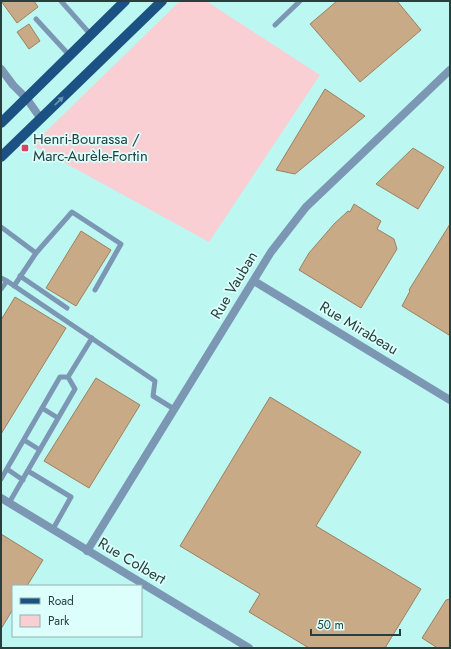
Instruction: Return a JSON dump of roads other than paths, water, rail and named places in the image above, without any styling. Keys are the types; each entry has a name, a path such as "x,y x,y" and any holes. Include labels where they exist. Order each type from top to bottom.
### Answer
{"main road":[{"path":"1,124 125,1"},
{"path":"1,157 162,1"}],"street":[{"path":"1,69 13,85 27,99 41,119"},
{"name":"Rue Vauban","path":"87,550 271,252 306,206 450,70"},
{"name":"Rue Mirabeau","path":"254,281 450,400"},
{"name":"Rue Colbert","path":"1,498 249,648"}],"lane":[{"path":"61,1 91,35"},
{"path":"275,26 300,1"},
{"path":"36,19 70,56"},
{"path":"14,286 36,253 72,212 121,244 95,290"},
{"path":"1,227 36,253"},
{"path":"20,276 67,308"},
{"path":"1,278 155,381 153,396 174,409"},
{"path":"1,289 7,281"},
{"path":"68,377 92,338"},
{"path":"1,479 60,377 68,377"},
{"path":"9,503 75,389 68,377"},
{"path":"42,408 58,418"},
{"path":"24,440 40,450"},
{"path":"7,469 22,480"},
{"path":"28,471 71,497 53,529"}],"place":[{"name":"Henri-Bourassa / Marc-Aurèle-Fortin","path":"25,148"}]}
